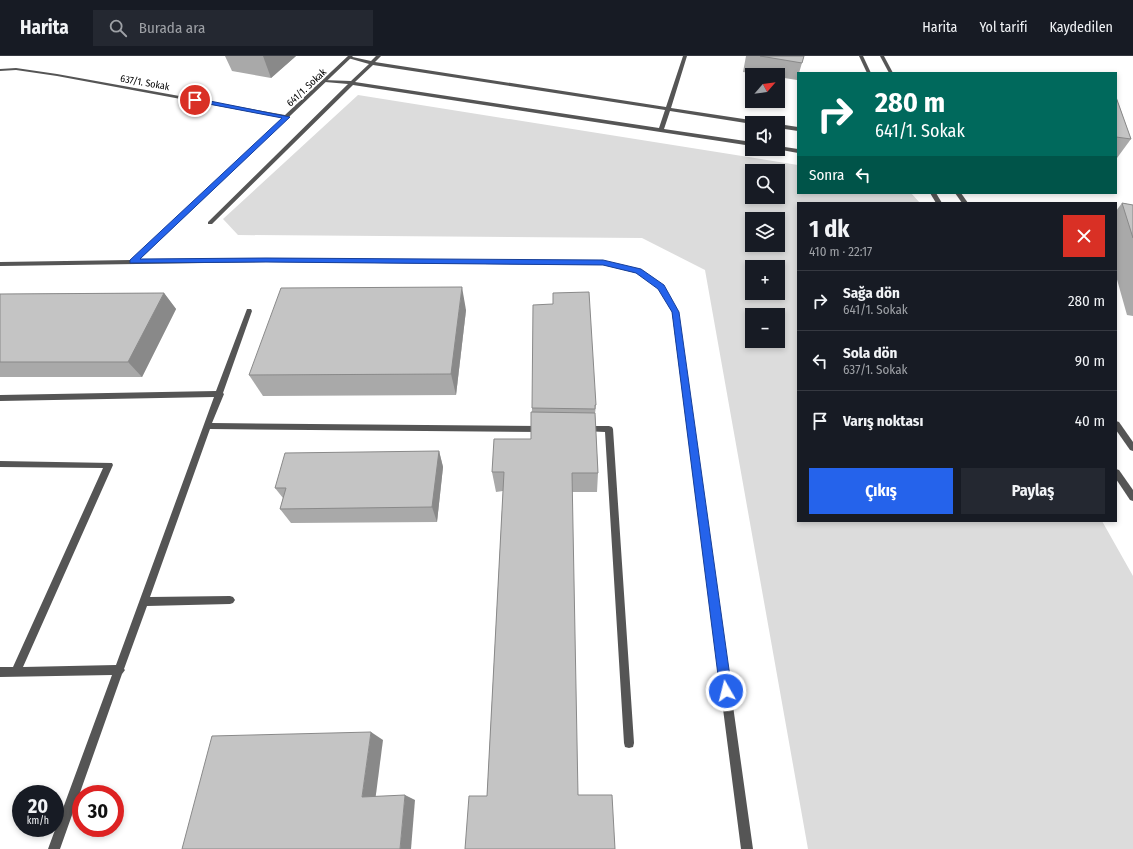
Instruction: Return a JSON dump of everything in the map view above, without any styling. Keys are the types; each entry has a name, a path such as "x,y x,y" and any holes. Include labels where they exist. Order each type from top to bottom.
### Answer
{"street":[{"path":"210,223 379,56"},
{"path":"661,130 685,56"},
{"path":"861,56 869,72"},
{"path":"882,56 890,72"},
{"path":"351,57 372,63 745,121"},
{"name":"641/1. Sokak","path":"133,262 351,57"},
{"name":"637/1. Sokak","path":"0,70 16,69 57,74 287,117"},
{"path":"326,81 352,82 745,143"},
{"path":"785,127 797,129"},
{"path":"785,149 797,151"},
{"path":"0,264 266,260 603,263 638,271 661,287 675,312 747,849"},
{"path":"54,849 249,311"},
{"path":"0,398 220,394"},
{"path":"1117,425 1133,448"},
{"path":"208,426 547,429"},
{"path":"578,429 609,429 629,743"},
{"path":"0,464 109,465 16,672"},
{"path":"1117,473 1133,497"},
{"path":"144,602 230,600"},
{"path":"0,672 120,670"}],"shaded area":[{"path":"358,95 797,165 797,194 912,194 919,202 797,202 797,522 1103,522 1133,576 1133,849 808,849 705,270 642,238 238,235 223,219"}],"building":[{"path":"760,56 804,56 802,63"},
{"path":"1117,100 1131,139 1117,137"},
{"path":"1122,203 1133,205 1133,238"},
{"path":"462,287 451,374 249,375 281,288"},
{"path":"589,292 596,405 595,409 532,408 533,305 553,304 553,293"},
{"path":"164,293 128,362 0,362 0,294"},
{"path":"531,412 595,413 598,473 572,473 578,795 612,795 615,849 465,849 469,796 487,796 504,472 492,472 494,439 531,439"},
{"path":"439,451 432,507 280,509 286,488 275,488 285,453"},
{"path":"371,732 362,797 405,795 400,849 182,849 212,736"}],"route":[{"path":"195,100 287,117 133,262 266,260 603,263 638,271 661,287 675,312 726,691"}]}
